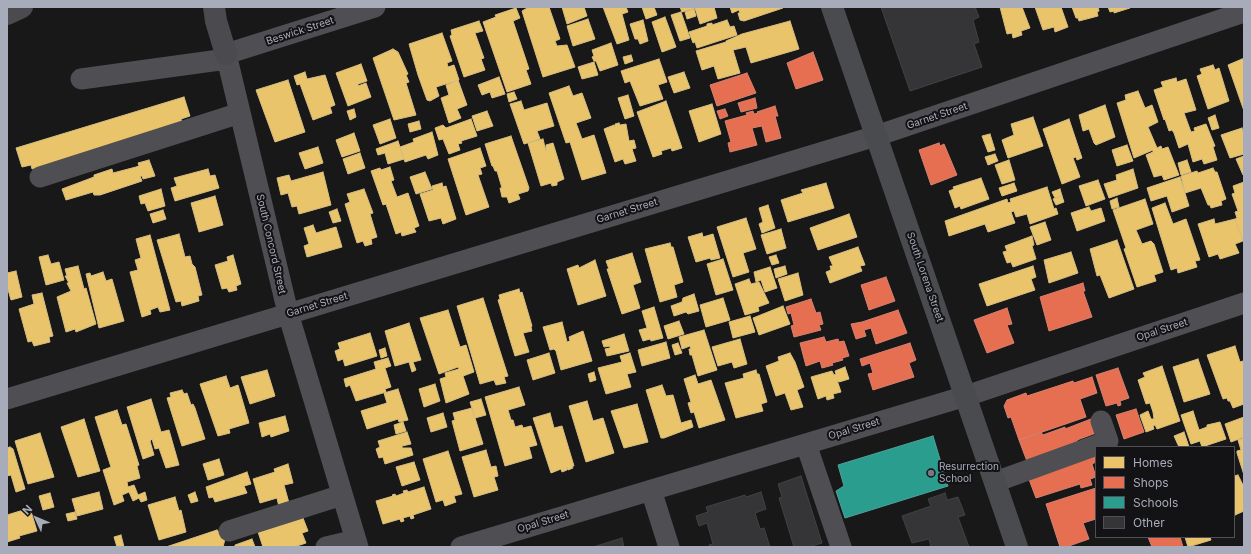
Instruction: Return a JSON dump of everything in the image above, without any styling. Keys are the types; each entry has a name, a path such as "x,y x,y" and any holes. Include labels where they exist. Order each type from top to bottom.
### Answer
{"highway":[{"path":"7,14 22,7"},
{"path":"214,7 216,21 226,57"}],"main road":[{"name":"South Lorena Street","path":"832,7 1017,547"}],"street":[{"name":"Beswick Street","path":"81,79 226,57 375,7"},
{"name":"Garnet Street","path":"7,398 876,136 1244,12"},
{"name":"South Concord Street","path":"226,57 288,314 357,543"},
{"path":"40,177 240,113"},
{"name":"Opal Street","path":"461,547 966,396 1244,303"},
{"path":"995,482 1108,441 1100,421"},
{"path":"806,444 841,547"},
{"path":"651,490 669,547"},
{"path":"229,531 342,495"},
{"path":"326,547 357,543"}],"building: Homes":[{"path":"529,7 549,7 560,39 555,41 557,46 567,45 575,67 543,77 522,11"},
{"path":"562,7 584,7 587,16 567,24"},
{"path":"603,7 626,7 628,12 622,14 629,40 617,44"},
{"path":"642,7 654,7 657,15 646,19"},
{"path":"680,7 699,7 682,12"},
{"path":"714,7 717,18 700,24 695,8"},
{"path":"730,7 783,8 744,21 740,20 738,13 740,13 739,10 732,13"},
{"path":"1000,7 1022,7 1030,28 1021,31 1022,35 1013,38 1012,33 1007,34"},
{"path":"1035,7 1061,7 1068,27 1055,32 1054,27 1043,30"},
{"path":"1072,7 1098,7 1098,16 1079,21 1078,18 1076,18"},
{"path":"1108,7 1130,8 1114,13 1114,11 1110,12"},
{"path":"516,8 520,18 513,21 529,69 526,70 531,84 507,92 483,22 496,17 495,15"},
{"path":"694,9 696,16 687,19 685,12"},
{"path":"681,12 690,38 680,41 671,15"},
{"path":"665,17 676,47 662,52 652,22"},
{"path":"588,19 595,39 573,46 567,26"},
{"path":"643,20 648,41 640,44 638,39 635,39 630,24"},
{"path":"727,20 730,27 734,26 737,35 697,48 695,42 693,43 689,32 707,26 707,24 712,23 712,25"},
{"path":"479,21 483,31 475,33 484,58 481,59 485,70 464,77 450,36 452,35 451,30"},
{"path":"790,21 799,49 751,63 746,47 733,50 740,73 718,79 714,66 702,70 696,51 726,42 742,34"},
{"path":"442,33 452,61 447,63 448,67 454,65 459,80 436,87 439,96 430,101 427,100 409,44"},
{"path":"611,43 618,65 600,71 596,61 594,61 592,57 594,56 592,50"},
{"path":"393,49 398,52 408,74 406,75 409,82 406,83 416,115 394,120 373,58"},
{"path":"631,55 633,61 625,64 623,57"},
{"path":"659,59 667,82 658,85 663,99 640,106 630,81 625,83 621,71"},
{"path":"1244,59 1244,111 1228,65"},
{"path":"594,62 598,75 582,79 578,67"},
{"path":"361,64 367,81 358,84 358,86 366,83 371,97 348,106 336,73"},
{"path":"1213,65 1215,70 1219,68 1229,101 1208,109 1197,76 1202,74 1200,69"},
{"path":"305,72 307,79 325,75 335,105 330,107 332,113 313,120 300,84 297,85 294,76"},
{"path":"684,72 690,88 674,93 668,77"},
{"path":"499,77 505,94 492,98 490,92 482,95 478,85"},
{"path":"1176,78 1177,82 1186,79 1196,110 1184,113 1191,132 1195,131 1194,128 1206,124 1215,146 1213,147 1217,160 1204,164 1202,159 1193,162 1188,144 1179,148 1174,133 1172,130 1169,131 1154,90 1163,87 1161,82"},
{"path":"288,80 305,132 275,142 256,90"},
{"path":"458,80 467,105 457,109 461,118 449,123 441,98 449,95 446,85"},
{"path":"569,86 573,96 582,93 591,118 576,123 582,139 594,135 606,173 582,180 570,142 566,143 549,93"},
{"path":"1138,91 1145,108 1152,105 1158,122 1148,127 1157,148 1161,146 1162,149 1168,147 1179,175 1164,180 1162,175 1154,177 1146,155 1153,152 1153,150 1134,158 1117,103 1126,100 1125,95"},
{"path":"514,92 517,99 509,102 507,94"},
{"path":"628,95 634,116 625,119 618,98"},
{"path":"184,97 190,116 181,119 183,126 32,169 31,165 22,167 16,148"},
{"path":"521,101 524,110 547,103 554,126 537,131 540,139 524,144 510,104"},
{"path":"666,101 682,148 672,151 671,148 661,151 662,154 653,157 637,112"},
{"path":"712,104 721,134 699,142 689,111"},
{"path":"1105,105 1115,137 1096,145 1089,129 1083,131 1079,115"},
{"path":"354,109 356,117 350,120 347,111"},
{"path":"487,111 493,126 477,131 472,116"},
{"path":"1215,115 1219,128 1212,130 1208,118"},
{"path":"1033,117 1043,146 1008,158 1002,140 1014,135 1011,124"},
{"path":"390,119 396,138 380,144 373,125"},
{"path":"471,119 477,136 461,141 462,143 458,144 460,150 449,154 443,139 439,140 435,128 443,125 446,128"},
{"path":"1069,119 1082,158 1077,160 1076,157 1073,158 1080,177 1062,184 1043,129"},
{"path":"419,121 421,129 410,132 408,124"},
{"path":"619,123 620,125 626,124 629,141 634,140 636,148 632,149 636,161 625,164 623,159 615,162 604,129 614,125 615,127 615,124"},
{"path":"1242,128 1244,135 1244,154 1230,158 1221,135"},
{"path":"432,132 438,155 428,159 426,155 405,162 400,147 414,142 413,139"},
{"path":"354,133 360,151 342,157 336,140"},
{"path":"990,134 995,150 988,152 982,136"},
{"path":"511,136 529,188 528,191 518,194 520,199 509,203 507,197 502,197 500,188 502,188 497,171 495,171 492,166 485,144"},
{"path":"543,139 546,151 546,145 553,143 564,179 557,182 557,185 552,186 551,183 541,186 528,143"},
{"path":"398,141 404,159 388,164 385,153 378,155 376,149"},
{"path":"1127,145 1133,161 1117,166 1112,150"},
{"path":"318,147 323,163 305,169 299,153"},
{"path":"480,148 486,166 480,168 482,174 478,175 489,207 466,215 448,159"},
{"path":"360,153 365,168 348,174 343,159"},
{"path":"995,154 998,161 988,165 985,157"},
{"path":"1244,156 1244,175 1243,175 1236,159"},
{"path":"149,160 155,176 143,179 142,176 140,176 142,181 100,195 94,195 93,192 66,200 62,189 112,169 113,173 139,166 138,163"},
{"path":"1009,160 1015,180 1002,184 995,165"},
{"path":"1187,160 1191,172 1181,175 1178,163"},
{"path":"390,167 394,180 391,181 397,197 408,193 419,226 414,228 416,232 402,236 401,232 396,234 386,204 383,205 371,171"},
{"path":"1213,168 1215,172 1217,172 1226,199 1221,201 1222,205 1211,208 1210,205 1208,205 1201,188 1185,193 1181,176 1197,171 1198,173"},
{"path":"208,169 210,176 215,175 219,188 175,201 171,188 177,186 174,178"},
{"path":"1133,169 1138,188 1109,198 1104,184 1117,180 1116,175"},
{"path":"323,172 331,205 299,214 297,206 292,207 288,193 281,195 277,178 289,175 291,181"},
{"path":"425,172 432,189 416,194 410,177"},
{"path":"1180,177 1189,206 1172,212 1167,196 1151,201 1147,188"},
{"path":"981,178 989,199 961,209 960,206 955,208 949,191 954,189 953,187"},
{"path":"1098,180 1105,199 1086,206 1079,186"},
{"path":"1244,182 1243,241 1235,219 1237,218 1235,212 1238,211 1232,194 1235,193 1233,186"},
{"path":"442,183 443,187 446,186 456,219 443,224 441,218 429,221 420,194 433,190 432,186"},
{"path":"826,183 834,208 788,222 781,200 803,193 801,190"},
{"path":"1014,183 1017,191 1002,196 999,188"},
{"path":"1047,187 1054,209 1056,208 1058,214 1030,224 1027,214 1016,217 1014,211 1011,212 1015,223 988,232 985,224 949,236 945,221 1007,199 1008,203 1011,202 1010,199"},
{"path":"161,189 165,206 148,211 145,203 141,204 139,196"},
{"path":"364,189 373,213 370,214 377,237 371,239 372,244 365,246 363,241 357,243 345,204 350,202 347,194"},
{"path":"1060,189 1062,196 1055,198 1052,192"},
{"path":"215,196 223,225 199,232 191,203"},
{"path":"1062,196 1064,202 1056,205 1053,199"},
{"path":"1117,198 1119,207 1112,209 1110,201"},
{"path":"1145,199 1153,224 1136,230 1142,244 1151,241 1154,244 1163,272 1154,275 1156,281 1137,287 1113,210"},
{"path":"1165,203 1173,224 1186,219 1200,260 1195,261 1197,267 1178,273 1177,268 1171,270 1152,208"},
{"path":"768,205 775,228 762,233 759,224 763,222 759,208"},
{"path":"1089,207 1091,211 1101,208 1105,221 1077,231 1071,213"},
{"path":"337,209 341,221 333,223 329,212"},
{"path":"163,210 166,219 153,223 150,214"},
{"path":"849,214 857,237 818,250 810,228"},
{"path":"746,218 756,249 743,253 749,272 733,277 717,227"},
{"path":"1214,219 1215,224 1235,219 1243,241 1235,244 1239,253 1220,259 1218,254 1209,257 1198,224"},
{"path":"1045,222 1051,240 1037,245 1030,227"},
{"path":"313,225 316,233 336,227 342,247 307,257 304,246 309,244 304,228"},
{"path":"781,229 786,248 767,254 761,235"},
{"path":"702,233 703,237 713,234 720,258 711,260 710,258 696,262 688,237"},
{"path":"179,234 185,257 190,256 192,264 195,267 202,295 198,296 199,301 182,306 181,301 176,302 157,240"},
{"path":"150,235 170,310 160,312 158,307 150,310 151,314 142,317 130,272 138,270 135,260 141,258 136,239"},
{"path":"1032,236 1034,245 1032,246 1036,259 1013,267 1011,262 1007,263 1003,252 1007,251 1005,246"},
{"path":"1117,240 1134,289 1109,298 1100,275 1097,276 1090,249"},
{"path":"670,243 671,247 673,247 683,282 674,285 677,297 660,302 645,249"},
{"path":"858,247 865,265 860,266 862,271 830,283 826,272 831,270 830,266 833,266 829,257"},
{"path":"1071,252 1078,273 1049,283 1044,260"},
{"path":"632,253 641,282 633,285 640,308 622,314 607,269 609,269 606,261"},
{"path":"48,255 51,264 59,262 64,280 46,285 39,257"},
{"path":"233,255 241,284 236,286 237,290 229,292 227,288 222,289 215,265 228,261 227,257"},
{"path":"776,255 779,263 772,265 769,257"},
{"path":"723,259 733,290 716,295 707,264"},
{"path":"595,260 606,296 578,305 567,269 578,265 579,268"},
{"path":"78,266 96,324 76,332 75,329 66,332 57,297 71,291 65,276 67,276 65,269"},
{"path":"785,266 787,274 776,278 774,269"},
{"path":"1033,266 1036,277 1031,279 1035,290 987,306 979,284"},
{"path":"770,267 777,288 765,292 761,280 756,282 754,272"},
{"path":"16,271 22,297 11,300 7,286 7,273"},
{"path":"103,272 106,281 112,279 124,321 99,328 86,274 90,273 91,276"},
{"path":"798,273 803,295 785,301 778,279"},
{"path":"749,279 751,284 759,282 769,303 758,307 759,311 745,315 735,284"},
{"path":"519,289 520,293 522,292 532,326 532,331 523,333 529,352 515,356 498,300 500,299 499,295"},
{"path":"42,293 53,336 49,337 50,342 34,346 32,341 28,342 19,309 34,304 32,295"},
{"path":"694,294 699,311 688,314 686,312 674,316 671,306 682,302 683,298"},
{"path":"483,298 508,376 504,377 506,383 496,385 494,380 480,384 457,306"},
{"path":"723,298 730,320 706,327 700,305"},
{"path":"783,306 790,324 759,335 753,318"},
{"path":"654,307 663,338 643,341 639,330 647,328 642,311"},
{"path":"448,310 460,347 466,345 474,372 463,376 469,394 446,403 440,379 446,377 445,373 459,369 458,367 439,374 420,318"},
{"path":"750,316 755,332 733,338 729,322"},
{"path":"679,321 684,334 668,339 664,326"},
{"path":"562,322 567,342 570,341 569,337 583,331 592,361 561,370 556,351 554,349 550,350 543,327"},
{"path":"409,323 421,360 413,362 416,370 412,372 409,362 395,366 385,331"},
{"path":"704,330 717,370 698,376 692,355 690,355 690,346 682,349 679,337"},
{"path":"370,333 377,356 345,366 343,359 338,361 335,351 340,349 338,343"},
{"path":"624,334 629,351 607,356 605,349 610,348 610,346 604,347 602,341"},
{"path":"740,339 747,364 734,368 732,362 718,366 712,347"},
{"path":"666,342 670,358 642,366 638,350"},
{"path":"678,343 682,353 675,355 672,345"},
{"path":"1235,346 1240,362 1243,361 1244,364 1244,404 1233,408 1227,398 1223,399 1207,355"},
{"path":"385,348 387,356 381,358 379,350"},
{"path":"549,353 555,373 533,380 527,360"},
{"path":"630,353 636,372 627,374 631,387 606,394 598,368 622,362 620,356"},
{"path":"790,353 804,387 797,390 803,407 791,410 785,393 776,396 766,366 779,361 778,357"},
{"path":"388,358 391,366 385,368 391,387 385,389 386,392 356,401 350,385 346,387 344,379 376,369 374,362"},
{"path":"1198,359 1210,394 1184,402 1173,367"},
{"path":"1162,366 1180,421 1157,429 1155,425 1153,426 1154,429 1146,432 1140,415 1148,411 1151,419 1154,419 1153,412 1150,403 1146,404 1138,380 1145,377 1143,373"},
{"path":"845,367 849,379 839,382 837,380 841,392 833,394 834,398 827,400 826,396 818,399 811,377 832,371 834,375 836,374 835,371"},
{"path":"267,370 275,396 250,404 241,377"},
{"path":"756,370 757,374 759,374 767,402 761,404 763,411 736,418 725,383 744,378 743,374"},
{"path":"594,372 596,380 590,382 588,374"},
{"path":"695,375 698,384 711,380 725,420 699,428 694,412 691,413 688,403 691,402 684,379"},
{"path":"226,376 230,388 238,385 249,423 229,429 230,433 218,436 200,384"},
{"path":"435,384 440,401 424,407 419,389"},
{"path":"662,385 666,396 673,395 681,423 691,420 693,427 664,438 661,438 646,390"},
{"path":"519,387 525,405 508,410 511,420 513,420 515,427 522,425 523,428 531,426 537,445 529,447 532,458 505,466 485,397"},
{"path":"398,389 408,420 399,422 398,419 367,429 361,411 387,403 384,393"},
{"path":"182,390 184,394 187,393 191,405 193,404 195,408 205,439 182,446 167,398 171,397 170,393"},
{"path":"151,399 161,432 169,430 179,465 166,468 159,448 155,449 152,439 150,441 154,455 143,459 127,407"},
{"path":"481,399 486,415 475,418 470,402"},
{"path":"587,401 593,421 603,418 614,453 586,462 569,406"},
{"path":"637,404 648,442 624,448 611,411"},
{"path":"472,408 483,444 460,451 452,421 455,420 453,413"},
{"path":"117,410 122,425 126,424 139,465 137,466 140,478 127,482 128,487 134,485 138,495 145,492 147,500 141,502 139,498 133,501 129,492 122,495 124,501 114,505 103,470 111,467 95,417"},
{"path":"1193,411 1199,430 1207,427 1207,425 1220,422 1226,439 1205,446 1202,446 1200,441 1191,444 1181,415"},
{"path":"443,413 447,427 431,432 427,418"},
{"path":"550,413 554,428 562,426 574,466 568,470 567,467 567,470 562,472 561,469 551,473 533,418"},
{"path":"285,416 289,431 271,437 270,434 262,437 259,423"},
{"path":"1244,417 1244,437 1231,442 1225,424"},
{"path":"84,419 100,471 78,477 61,427"},
{"path":"403,422 406,431 396,434 394,425"},
{"path":"407,432 411,444 402,446 402,448 411,448 413,455 385,464 383,457 379,458 376,449 380,447 378,441"},
{"path":"1184,432 1189,446 1179,446 1174,436"},
{"path":"40,433 54,477 28,484 15,441"},
{"path":"1244,438 1244,475 1237,451 1241,450 1238,440"},
{"path":"10,447 13,449 25,489 16,492 11,475 7,476 7,448"},
{"path":"486,450 491,467 496,466 498,476 494,477 498,490 474,497 462,457"},
{"path":"448,451 462,494 454,496 456,502 445,506 443,500 436,502 423,459"},
{"path":"219,459 224,475 208,480 203,464"},
{"path":"414,462 420,480 402,486 396,467"},
{"path":"288,464 293,483 284,485 289,503 279,507 277,498 260,503 253,479 275,472 274,469"},
{"path":"247,472 251,484 244,486 247,493 215,502 213,497 209,498 206,487"},
{"path":"1238,475 1244,487 1244,511 1235,515 1235,476"},
{"path":"424,487 431,509 413,515 414,518 411,519 410,516 403,518 404,521 401,522 400,519 383,524 376,501 395,494 396,496 404,493 403,491 407,490 408,492"},
{"path":"99,492 103,509 77,516 72,499"},
{"path":"195,492 198,501 191,503 188,495"},
{"path":"50,493 54,507 43,510 39,496"},
{"path":"175,497 179,511 181,510 186,532 159,540 148,505"},
{"path":"30,508 37,531 19,536 20,538 7,542 7,515"},
{"path":"75,512 77,519 68,521 66,514"},
{"path":"303,518 308,531 302,533 306,543 294,547 263,547 258,532"},
{"path":"217,530 225,539 223,547 166,547"},
{"path":"121,535 124,547 117,547 114,537"},
{"path":"1185,538 1210,538 1211,540 1188,547"},
{"path":"252,539 255,547 235,547 235,545"}],"building: Shops":[{"path":"813,52 823,80 796,89 787,63"},
{"path":"747,73 756,93 717,106 710,85"},
{"path":"755,98 757,108 741,112 738,103"},
{"path":"775,106 778,116 775,116 781,138 766,142 762,126 752,128 757,145 730,152 728,143 731,142 725,121 747,115 746,113 753,111 754,114 758,113 757,112"},
{"path":"725,109 728,116 720,119 717,111"},
{"path":"939,143 940,146 944,144 957,175 931,185 919,150"},
{"path":"886,277 895,301 869,310 861,285"},
{"path":"1083,283 1085,291 1083,291 1092,317 1049,331 1040,297"},
{"path":"811,299 816,313 820,312 823,324 819,325 821,330 794,337 791,326 794,325 791,313 788,314 786,307"},
{"path":"1007,308 1012,324 1007,325 1014,343 987,353 974,320"},
{"path":"898,310 907,333 876,344 871,328 864,330 866,336 856,339 851,324 862,322"},
{"path":"824,337 826,342 838,339 839,342 844,341 849,356 842,358 843,360 832,363 833,365 822,368 820,361 806,366 800,343"},
{"path":"910,343 916,360 909,363 914,377 873,390 868,374 873,373 870,363 862,366 860,359"},
{"path":"1118,368 1129,398 1120,401 1121,405 1118,406 1117,403 1106,406 1096,375"},
{"path":"1092,377 1097,393 1080,399 1086,417 1019,440 1011,417 1008,418 1004,406 1007,400 1026,393 1027,396 1073,381 1074,383"},
{"path":"1136,409 1144,432 1124,439 1116,415"},
{"path":"1091,419 1096,433 1077,440 1078,445 1028,464 1019,440 1041,432 1043,435 1065,427 1065,429"},
{"path":"1095,456 1095,462 1092,464 1095,477 1090,479 1092,485 1081,488 1080,484 1036,498 1027,474"},
{"path":"1095,488 1095,519 1083,523 1089,539 1066,547 1060,547 1046,504"},
{"path":"1148,538 1180,538 1183,547 1152,547"}],"building: Schools":[{"path":"933,436 948,486 845,518 836,491 844,486 838,465"}],"building: Other":[{"path":"881,7 975,7 979,17 973,20 979,42 974,44 982,67 910,91"},
{"path":"801,476 822,543 808,547 794,547 779,498 782,497 778,484"},
{"path":"761,492 766,509 755,513 760,529 764,528 770,547 709,547 709,545 713,544 707,523 699,526 696,516 708,512 706,507 745,495 746,497"},
{"path":"945,493 947,500 958,497 965,515 958,517 969,547 931,547 929,539 912,543 902,516 931,506 928,499"},
{"path":"622,538 624,547 593,547"}],"place":[{"name":"Resurrection School","path":"931,473"}]}
